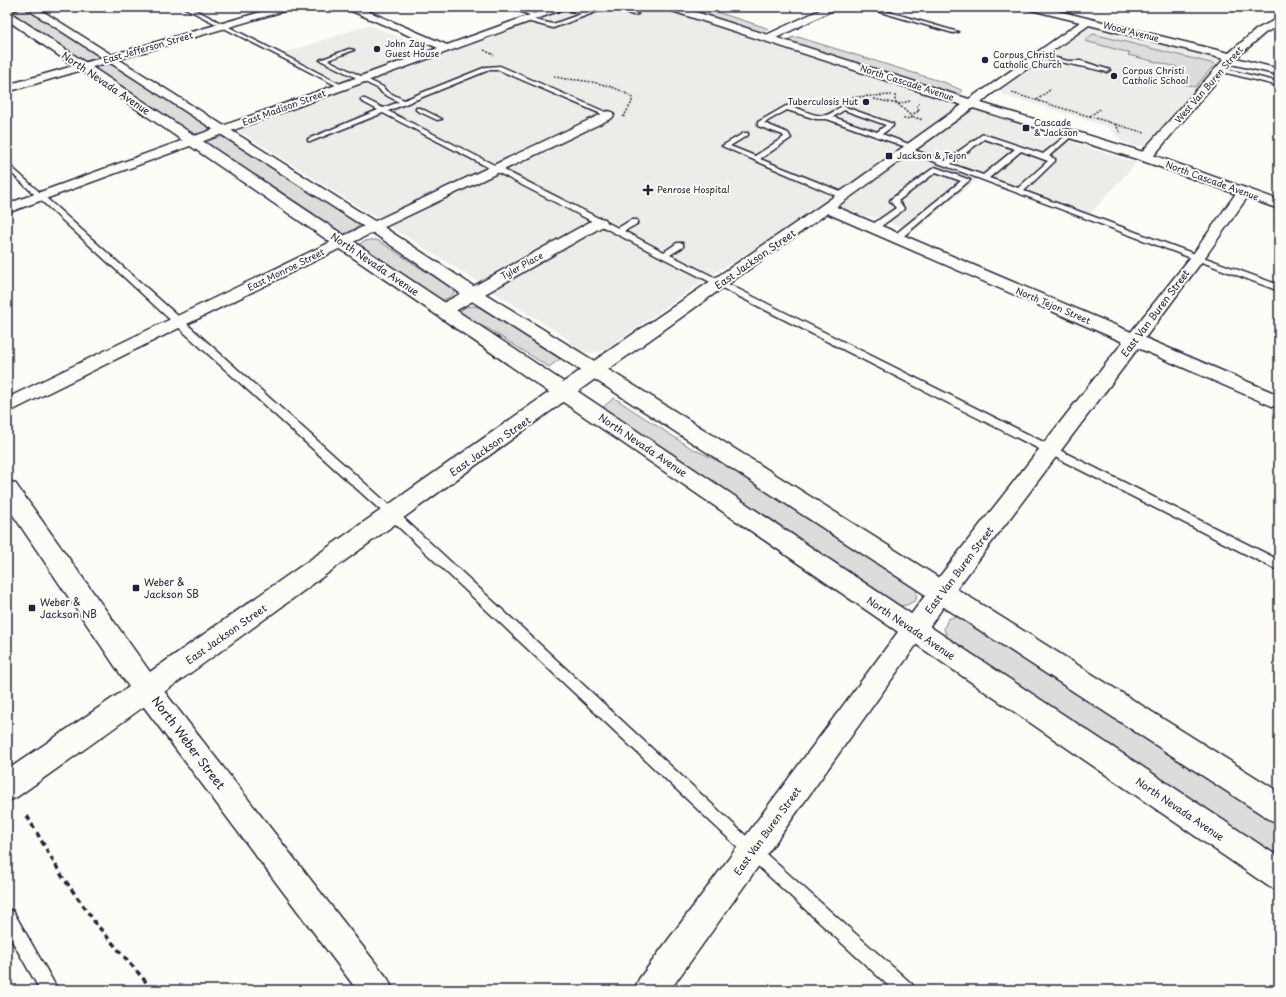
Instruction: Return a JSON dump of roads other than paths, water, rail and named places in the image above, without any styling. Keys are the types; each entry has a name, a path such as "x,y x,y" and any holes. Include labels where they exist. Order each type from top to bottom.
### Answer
{"main road":[{"path":"29,7 374,227 473,294 595,370 1279,809"},
{"name":"North Cascade Avenue","path":"670,7 972,104 1111,141 1145,157 1279,205"},
{"name":"North Nevada Avenue","path":"7,15 914,630 1279,875"},
{"path":"770,26 800,35"},
{"path":"974,89 992,95"},
{"name":"East Jackson Street","path":"7,786 147,690 595,370 827,208 972,104 992,95"},
{"name":"North Cascade Avenue","path":"1017,105 1076,132"},
{"name":"North Weber Street","path":"7,489 147,690"}],"street":[{"path":"7,9 15,7"},
{"name":"East Jefferson Street","path":"7,89 288,7"},
{"path":"350,7 448,49"},
{"name":"East Madison Street","path":"7,209 563,7"},
{"path":"768,38 834,7"},
{"name":"Wood Avenue","path":"1030,7 1072,17 1084,13 1230,59 1279,72"},
{"path":"1072,17 1084,13"},
{"path":"992,95 1040,56 1084,13"},
{"name":"West Van Buren Street","path":"1145,157 1230,59 1251,38 1279,21"},
{"name":"East Monroe Street","path":"7,406 342,242 608,115"},
{"name":"East Van Buren Street","path":"650,990 941,592 1198,257 1244,192"},
{"name":"North Tejon Street","path":"827,208 1279,402"},
{"name":"Tyler Place","path":"444,310 600,222"},
{"name":"North Weber Street","path":"147,690 377,990"}],"lane":[{"path":"186,7 343,87"},
{"path":"512,7 531,18 553,26 606,7"},
{"path":"563,7 586,14"},
{"path":"616,7 635,14"},
{"path":"866,7 955,32"},
{"path":"351,50 323,60 381,88 384,92 404,102"},
{"path":"1040,56 1068,63 1081,62 1107,70"},
{"path":"310,140 488,68 500,68 608,115"},
{"path":"1221,70 1279,84"},
{"path":"363,100 664,255 1051,449 1279,566"},
{"path":"755,159 788,138 786,134 759,126 761,122 786,108 816,117 828,117 877,134 946,164 1279,288"},
{"path":"828,117 843,108 890,125 877,134"},
{"path":"418,109 439,120"},
{"path":"1044,157 1076,132"},
{"path":"746,134 725,146 844,196"},
{"path":"946,164 984,136 1053,160 1018,191"},
{"path":"984,178 1020,149"},
{"path":"7,165 178,322 393,515 752,851 906,990"},
{"path":"873,228 900,208 894,201 936,169 966,180 896,238"},
{"path":"618,231 634,222"},
{"path":"664,255 680,245"},
{"path":"7,917 50,990"}],"place":[{"name":"John Zay Guest House","path":"377,49"},
{"name":"Corpus Christi Catholic Church","path":"985,60"},
{"name":"Corpus Christi Catholic School","path":"1114,76"},
{"name":"Tuberculosis Hut","path":"866,102"},
{"name":"Cascade & Jackson","path":"1026,128"},
{"name":"Jackson & Tejon","path":"889,156"},
{"name":"Penrose Hospital","path":"648,190"},
{"name":"Weber & Jackson SB","path":"136,588"},
{"name":"Weber & Jackson NB","path":"32,608"}]}
